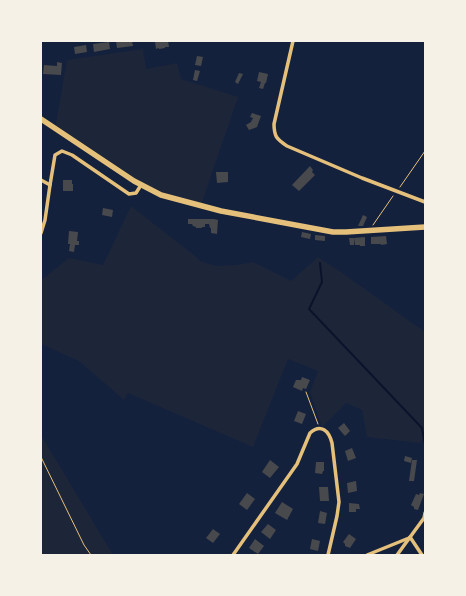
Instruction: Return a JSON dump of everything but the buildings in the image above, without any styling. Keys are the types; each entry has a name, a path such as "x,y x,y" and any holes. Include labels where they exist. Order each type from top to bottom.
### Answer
{"main road":[{"path":"41,119 141,185 161,195 221,211 332,232 425,227"}],"street":[{"path":"292,41 274,124 274,134 287,146 396,192 425,202"},
{"path":"41,233 45,220 55,155 62,151 72,155 129,194 136,193 141,185"},
{"path":"41,180 50,184"},
{"path":"233,555 297,464 310,433 319,428 325,430 330,435 339,502 328,555"},
{"path":"397,555 424,518 425,513"},
{"path":"367,555 410,537"},
{"path":"410,537 422,555"}],"path":[{"path":"369,230 425,152"},
{"path":"306,392 319,428"},
{"path":"41,457 84,545 91,555"}],"shaded area":[{"path":"143,49 146,69 177,63 181,79 238,97 201,205 161,195 55,129 67,60"},
{"path":"131,206 202,262 217,266 237,265 253,262 291,281 318,257 425,332 425,435 420,443 367,437 362,410 346,403 322,427 310,392 318,371 288,359 253,447 128,393 124,400 79,361 41,344 41,280 69,258 103,265"},
{"path":"41,435 113,555 41,555"}],"waterway":[{"path":"320,263 322,282 309,309 422,428 425,445"}]}
